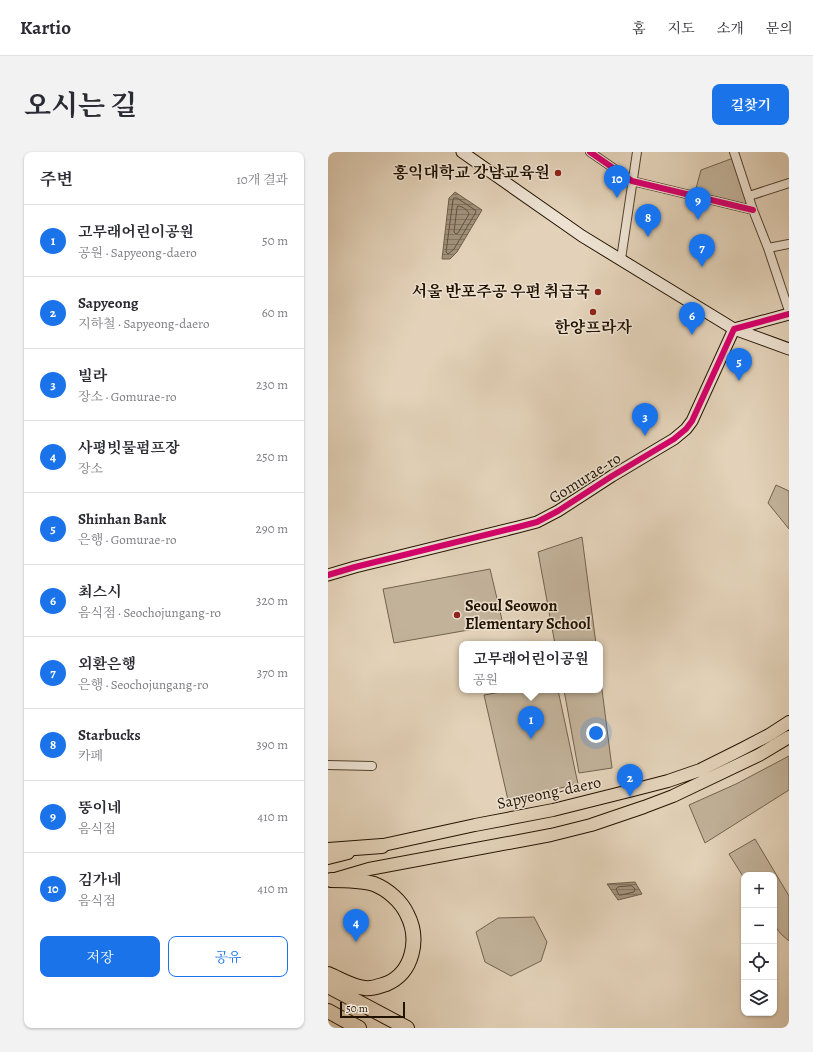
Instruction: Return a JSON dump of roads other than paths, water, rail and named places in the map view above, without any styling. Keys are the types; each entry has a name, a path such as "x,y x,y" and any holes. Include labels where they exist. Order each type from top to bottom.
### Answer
{"highway":[{"path":"328,850 382,846"},
{"path":"328,974 346,982 366,988 384,984 397,978 407,966 411,956 413,941 412,925 407,913 396,899 386,891 375,884 362,881 330,880"},
{"path":"328,986 406,1028"},
{"path":"328,1011 359,1028"}],"main road":[{"name":"Sapyeong-daero","path":"328,858 475,825 562,808 668,781 700,770 749,745 789,722"},
{"path":"330,880 369,869 552,835 591,825 673,796 758,755 789,737"}],"street":[{"path":"462,152 582,236 734,329 789,349"},
{"path":"590,152 632,182 753,210"},
{"path":"621,259 637,152"},
{"path":"734,152 789,313 734,329"},
{"path":"749,196 789,183"},
{"path":"768,248 789,244"},
{"name":"Gomurae-ro","path":"328,575 537,522 558,511 612,476 674,439 686,429 692,421 734,329"},
{"path":"328,765 372,766"}],"water":[{"path":"455,192 482,210 457,252 450,259 442,259 449,198"},
{"path":"635,882 642,894 618,900 607,884"}],"place":[{"name":"홍익대학교 강남교육원","path":"558,173"},
{"name":"김가네","path":"617,198"},
{"name":"뚱이네","path":"698,220"},
{"name":"Starbucks","path":"648,237"},
{"name":"외환은행","path":"702,267"},
{"name":"서울 반포주공 우편 취급국","path":"598,292"},
{"name":"한양프라자","path":"593,312"},
{"name":"최스시","path":"692,335"},
{"name":"Shinhan Bank","path":"739,381"},
{"name":"빌라","path":"645,436"},
{"name":"Seoul Seowon Elementary School","path":"457,615"},
{"name":"고무래어린이공원","path":"531,739"},
{"name":"Sapyeong","path":"630,797"},
{"name":"사평빗물펌프장","path":"356,942"}]}
